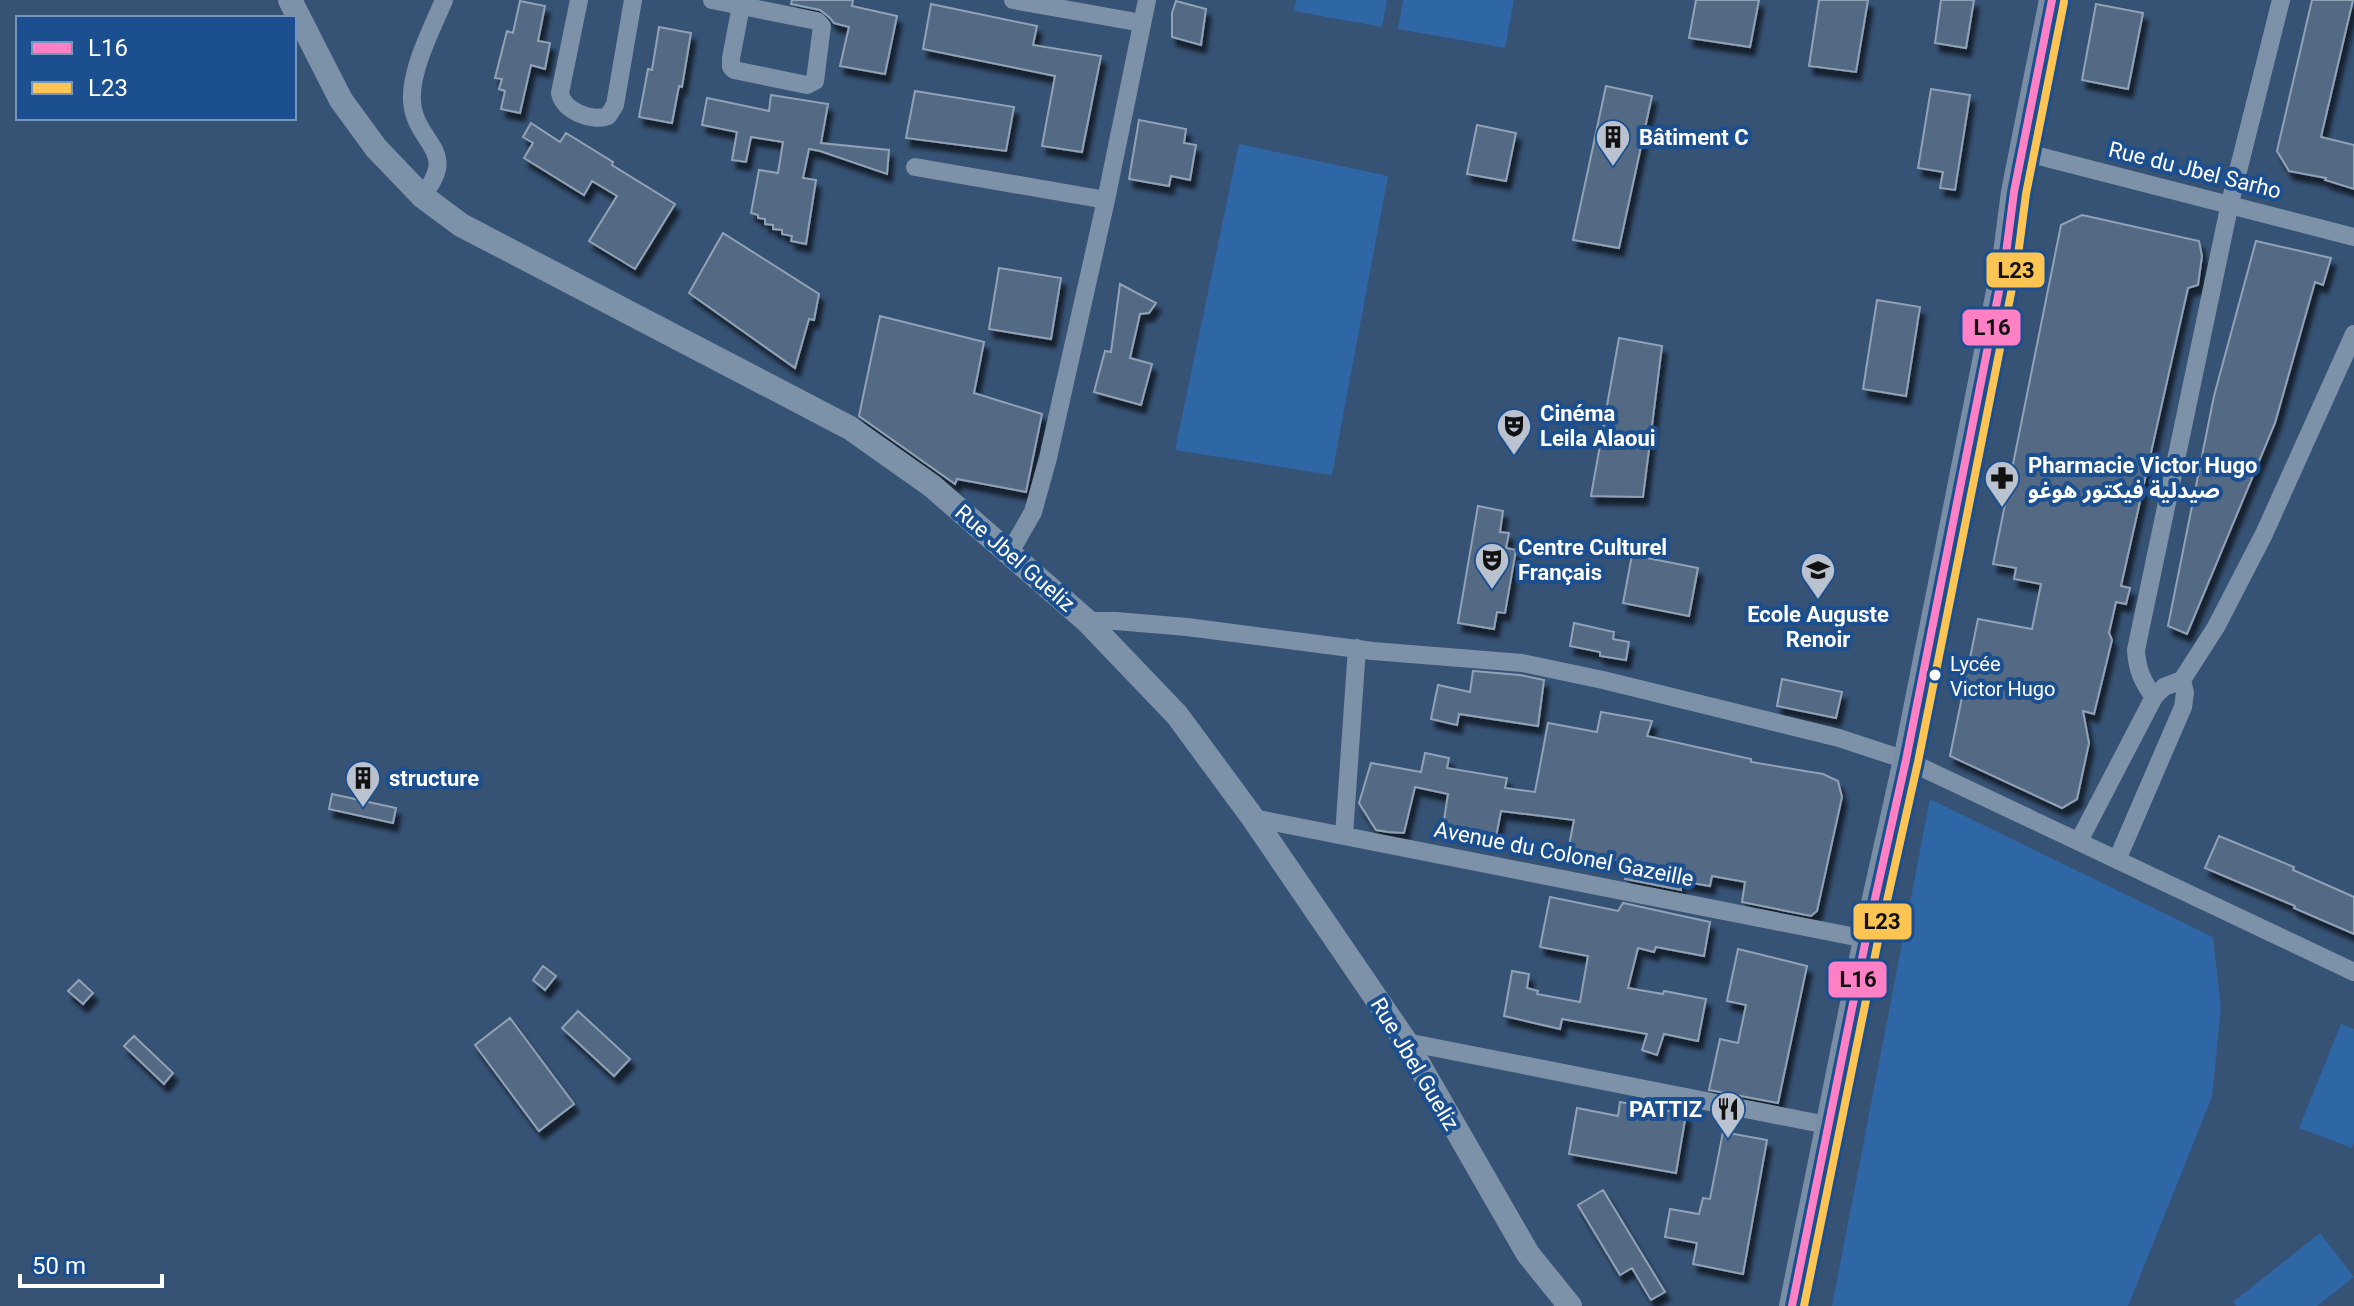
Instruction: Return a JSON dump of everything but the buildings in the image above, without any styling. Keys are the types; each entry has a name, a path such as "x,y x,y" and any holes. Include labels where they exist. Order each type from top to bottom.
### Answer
{"main road":[{"path":"1792,1306 1827,1125 1906,760 2005,261 2014,192 2052,0"}],"street":[{"name":"Rue Jbel Gueliz","path":"290,0 341,100 376,148 422,196 461,225 850,428 932,486 1087,621 1177,715 1253,818 1406,1042 1528,1254 1570,1306"},
{"path":"422,196 435,180 439,167 433,148 415,119 411,99 414,76 444,0"},
{"path":"579,0 560,93 566,106 602,119 615,105 633,0"},
{"path":"712,0 817,21 820,23 815,81 807,85 731,67 741,6"},
{"path":"1013,0 1142,23"},
{"path":"1009,554 1033,512 1041,485 1106,200 1147,0"},
{"path":"2154,697 2142,681 2136,650 2230,203 2281,0"},
{"name":"Rue du Jbel Sarho","path":"2023,152 2354,237"},
{"path":"915,167 1106,200"},
{"path":"2079,841 2154,697 2164,687 2182,680 2216,627 2264,534 2354,334"},
{"path":"1087,621 1187,627 1357,648 1522,663 1825,734 1906,760 2354,972"},
{"path":"1344,835 1357,648"},
{"path":"2117,860 2180,715 2185,693 2182,680"},
{"name":"Avenue du Colonel Gazeille","path":"1253,818 1866,939"},
{"path":"1406,1042 1827,1125"}],"shaded area":[{"path":"1296,0 1387,0 1382,27 1294,11"},
{"path":"1403,0 1514,0 1505,48 1398,29"},
{"path":"1239,144 1388,176 1332,475 1175,450"},
{"path":"1930,799 2213,937 2221,1008 2212,1097 2128,1306 1832,1306"},
{"path":"2341,1024 2354,1029 2352,1148 2299,1128"},
{"path":"2320,1233 2354,1277 2317,1306 2236,1306 2233,1302"}],"transit line":[{"name":"L16","path":"1792,1306 1866,939 1906,760 2005,261 2014,192 2052,0"},
{"name":"L23","path":"1804,1306 1878,941 1918,762 2017,263 2026,194 2064,2"}],"place":[{"name":"Bâtiment C","path":"1613,168"},
{"name":"Cinéma Leila Alaoui","path":"1514,457"},
{"name":"Pharmacie Victor Hugo صيدلية فيكتور هوغو","path":"2002,509"},
{"name":"Centre Culturel Français","path":"1492,591"},
{"name":"Ecole Auguste Renoir","path":"1818,601"},
{"name":"Lycée Victor Hugo","path":"1935,675"},
{"name":"structure","path":"363,809"},
{"name":"PATTIZ","path":"1728,1140"}]}
